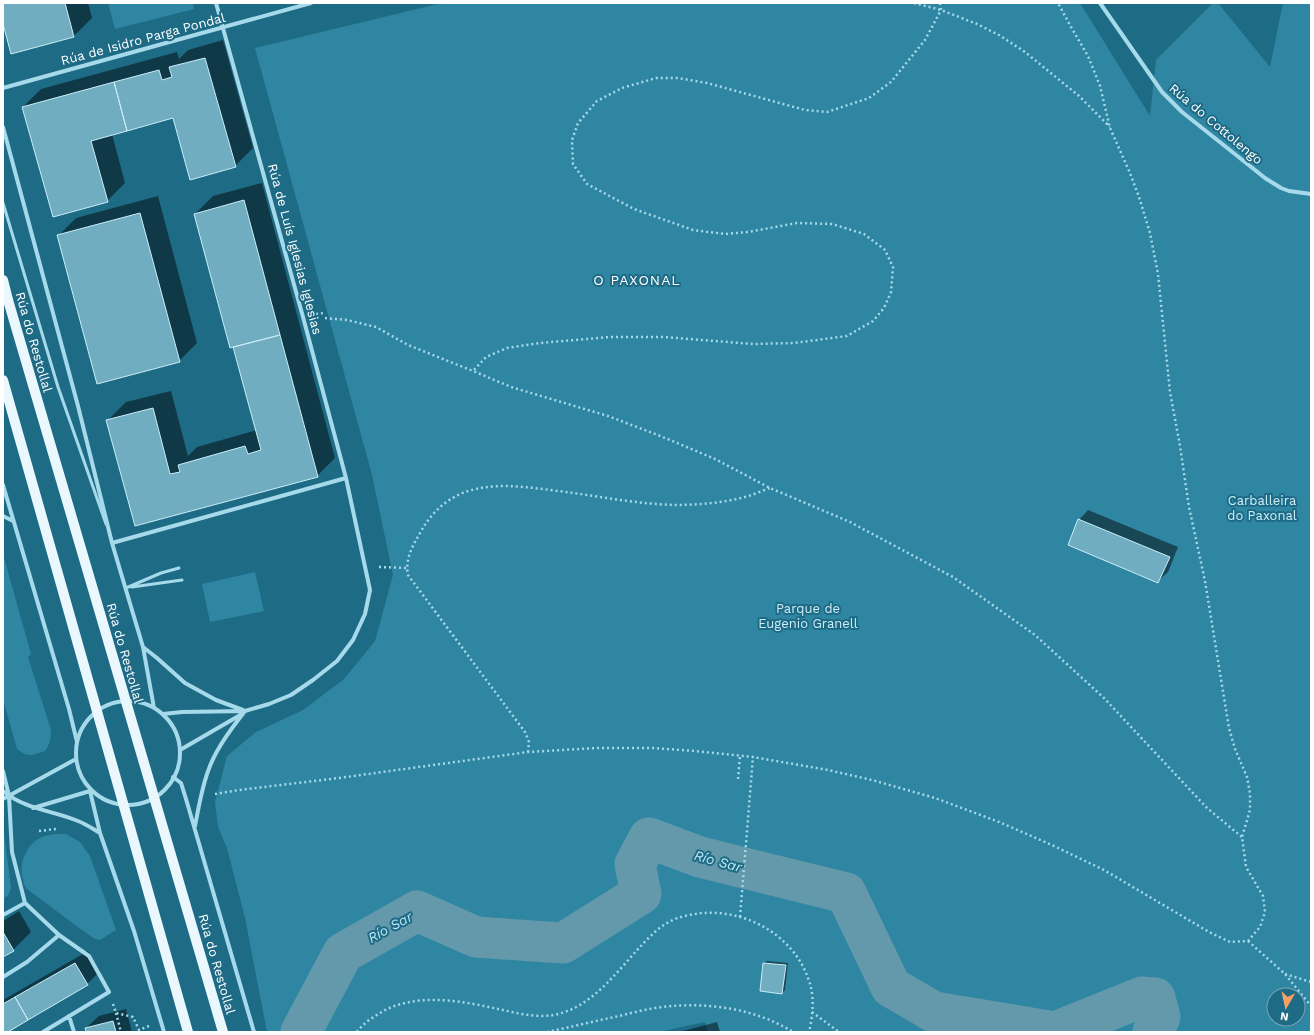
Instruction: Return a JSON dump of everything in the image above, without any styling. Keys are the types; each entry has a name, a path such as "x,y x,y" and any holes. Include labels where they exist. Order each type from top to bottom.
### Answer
{"main road":[{"name":"Rúa do Restollal","path":"3,280 223,1032"},
{"path":"3,380 188,1032"}],"street":[{"name":"Rúa de Luís Iglesias Iglesias","path":"180,750 245,711 269,704 291,695 331,666 352,640 365,614 370,590 346,478 216,3"},
{"name":"Rúa de Isidro Parga Pondal","path":"3,88 301,4 311,3"},
{"name":"Rúa do Cottolengo","path":"1100,3 1162,92 1182,112 1265,178 1289,191 1311,194"},
{"name":"Rúa do Restollal","path":"3,127 78,406 112,543 142,647 154,708"},
{"path":"112,543 346,478"},
{"path":"3,486 69,709 77,743"},
{"path":"3,516 13,521"},
{"name":"Rúa do Restollal","path":"142,647 185,683 216,700 245,711 224,740 210,766 202,793 195,827"},
{"path":"33,808 90,791 117,804 134,805 150,800 164,791 173,777 178,764 180,750 175,730 163,714 154,708 138,702 122,701 106,705 93,714 83,727 77,743 76,758 80,774 90,791 100,833 134,931 164,1032"},
{"name":"Rúa de Luís Iglesias Iglesias","path":"163,714 182,712 245,711"},
{"path":"3,798 76,758"},
{"path":"3,771 9,796 12,852 25,902 59,935 89,956 109,992 43,1032"},
{"name":"Rúa do Restollal","path":"173,777 181,783 195,827 254,1032"},
{"path":"3,791 9,796 33,808 78,821 100,833"},
{"path":"3,915 25,902"},
{"path":"3,977 27,962 59,935"},
{"path":"69,1016 74,1032"}],"lane":[{"path":"3,203 58,387 112,543"},
{"path":"126,588 161,573 179,568"},
{"path":"126,588 182,580"}],"path":[{"path":"914,3 941,10 978,24 1000,35 1019,48 1079,96 1110,128"},
{"path":"473,371 486,356 507,348 540,343 610,337 664,337 753,344 794,343 847,336 873,321 884,308 891,292 893,267 884,250 864,234 832,224 797,223 748,232 725,234 693,230 634,209 587,184 573,164 572,140 578,123 597,101 622,88 656,78 678,78 708,83 805,110 827,112 869,98 891,82 925,40 941,10 940,3"},
{"path":"1058,3 1088,56 1100,86 1110,128 1140,198 1158,274 1170,392 1189,508 1205,581 1229,728 1235,749 1247,777 1250,793 1250,810 1242,837 1246,867 1263,896 1265,912 1260,927 1248,941"},
{"path":"314,314 324,313"},
{"path":"325,318 347,320 376,327 408,345 511,387 608,416 663,437 715,459 770,488 850,522 953,577 1035,635 1104,698 1207,808 1242,837"},
{"path":"528,752 529,742 525,732 408,575 408,559 411,548 432,514 446,502 464,493 499,485 528,487 635,502 676,505 714,503 743,498 770,488"},
{"path":"379,567 407,568"},
{"path":"212,794 528,752 597,748 653,748 695,751 753,757 828,770 872,780 935,798 1019,831 1104,870 1209,932 1230,942 1248,941 1285,974 1311,1006"},
{"path":"738,779 740,756"},
{"path":"740,917 750,779 753,757"},
{"path":"38,831 62,828"},
{"path":"357,1032 372,1017 393,1007 413,1001 435,1000 462,1002 540,1016 557,1014 572,1009 600,989 655,931 669,922 684,916 702,913 719,913 740,917 762,926 782,939 799,960 809,979 812,996 812,1012 809,1032"},
{"path":"1285,974 1311,982"},
{"path":"109,992 121,1032"},
{"path":"547,1032 655,1008 692,1005 721,1007 753,1014 786,1027 793,1032"},
{"path":"812,1012 826,1024 839,1032"},
{"path":"116,1013 133,1017 139,1030 150,1026"},
{"path":"148,1021 151,1032"}],"green space":[{"path":"108,3 193,3 194,9 115,29"},
{"name":"Parque de Eugenio Granell","path":"442,3 1080,3 1150,116 1156,60 1213,3 1218,3 1270,67 1283,3 1311,3 1311,1032 708,1032 705,1022 659,1032 267,1032 245,918 227,848 218,827 215,802 227,756 256,732 303,710 344,679 375,641 393,575 372,475 255,48"},
{"path":"3,554 31,654 28,657 51,730 50,741 45,751 31,755 24,754 17,749 3,699"},
{"path":"255,572 264,611 210,622 202,584"},
{"path":"3,825 11,888 8,896 3,898"},
{"path":"66,834 80,842 90,856 116,930 100,940 95,939 82,930 27,889 24,883 22,867 28,849 32,844 44,836"}],"building":[{"path":"3,3 65,3 74,37 11,54 3,24"},
{"path":"205,58 236,167 190,180 173,118 127,131 114,82 159,70 162,80 172,77 169,67"},
{"path":"114,82 127,131 91,141 108,202 53,217 22,107"},
{"path":"244,200 280,335 230,348 194,214"},
{"path":"140,213 180,362 97,384 57,235"},
{"path":"280,335 318,477 135,526 106,420 153,408 170,474 180,472 178,465 245,446 248,454 261,450 233,347"},
{"path":"1078,519 1170,557 1158,583 1068,545"},
{"path":"3,932 14,951 3,957"},
{"path":"75,963 88,985 28,1020 15,997"},
{"path":"763,963 786,965 782,994 760,991"},
{"path":"15,997 28,1020 8,1032 3,1032 3,1004"},
{"path":"113,1021 116,1032 86,1032 85,1028"}],"waterway":[{"name":"Río Sar","path":"301,1032 343,953 417,911 476,937 563,943 641,894 635,864 649,838 700,857 846,893 891,987 934,1012 1055,1032 1142,997 1155,998 1160,1017 1153,1032"}],"district":[{"name":"O PAXONAL","path":"637,280"}],"park label":[{"name":"Carballeira do Paxonal","path":"1262,508"}]}
